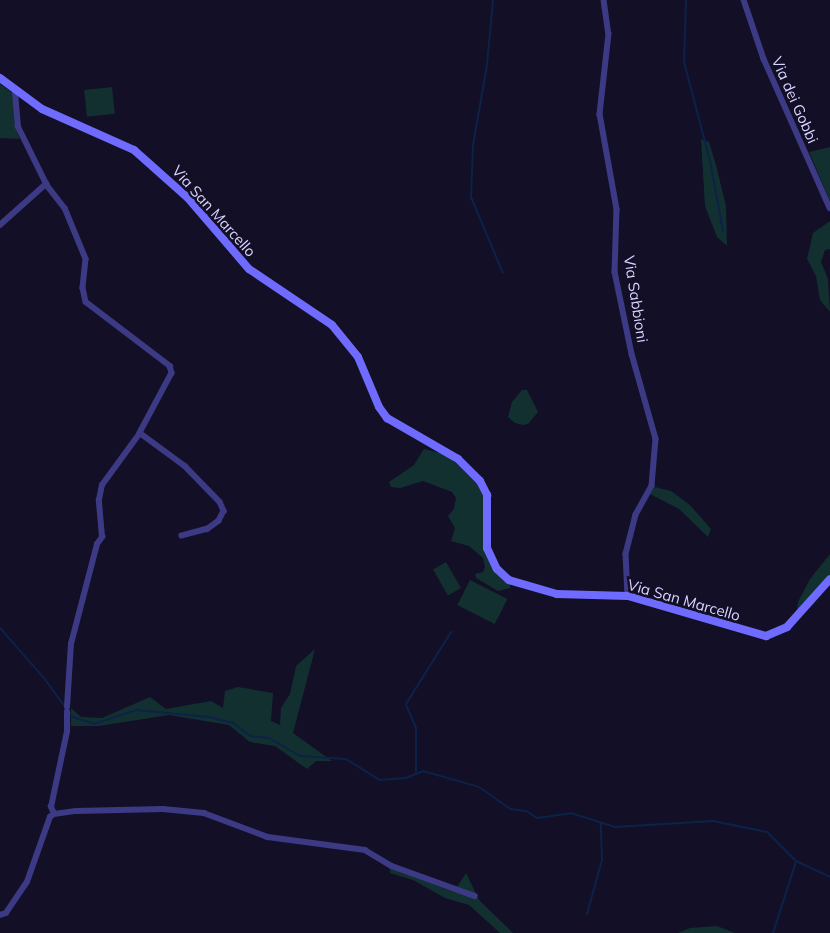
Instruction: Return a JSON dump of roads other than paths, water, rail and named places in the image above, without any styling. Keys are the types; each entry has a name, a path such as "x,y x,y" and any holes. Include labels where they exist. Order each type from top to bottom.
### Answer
{"main road":[{"name":"Via San Marcello","path":"0,78 42,110 123,143 149,162 187,197 249,269 332,325 358,357 379,407 387,418 458,459 472,471 487,495 486,540 490,556 509,580 557,594 628,596 766,636 788,627 830,579"}],"street":[{"name":"Via Sabbioni","path":"604,0 609,34 600,114 617,209 615,272 632,354 656,439 652,486 636,516 626,554 628,596"},
{"name":"Via dei Gobbi","path":"744,0 764,59 830,208"},
{"path":"0,915 14,902 27,882 54,814 52,807 66,732 71,644 97,544 102,537 99,500 102,485 140,433 172,373 170,366 86,302 83,288 86,259 65,208 46,184 18,127 15,91"},
{"path":"0,225 46,184"},
{"path":"140,433 185,466 220,502 224,511 219,521 208,529 182,536"},
{"path":"54,814 163,809 204,813 268,837 365,850 392,866 474,896"}],"waterway":[{"path":"493,0 487,65 473,145 471,197 503,273"},
{"path":"686,0 684,62 711,165 723,232"},
{"path":"0,628 44,678 66,708"},
{"path":"416,774 416,728 406,704 451,632"},
{"path":"69,712 73,717 94,724 136,710 209,717 233,723 250,736 269,738 300,756 346,759 379,780 406,778 423,771 479,787 510,809 526,811 537,818 571,813 615,827 713,821 767,832 796,861 830,877"},
{"path":"587,914 602,860 601,824"},
{"path":"773,933 796,862"}]}
